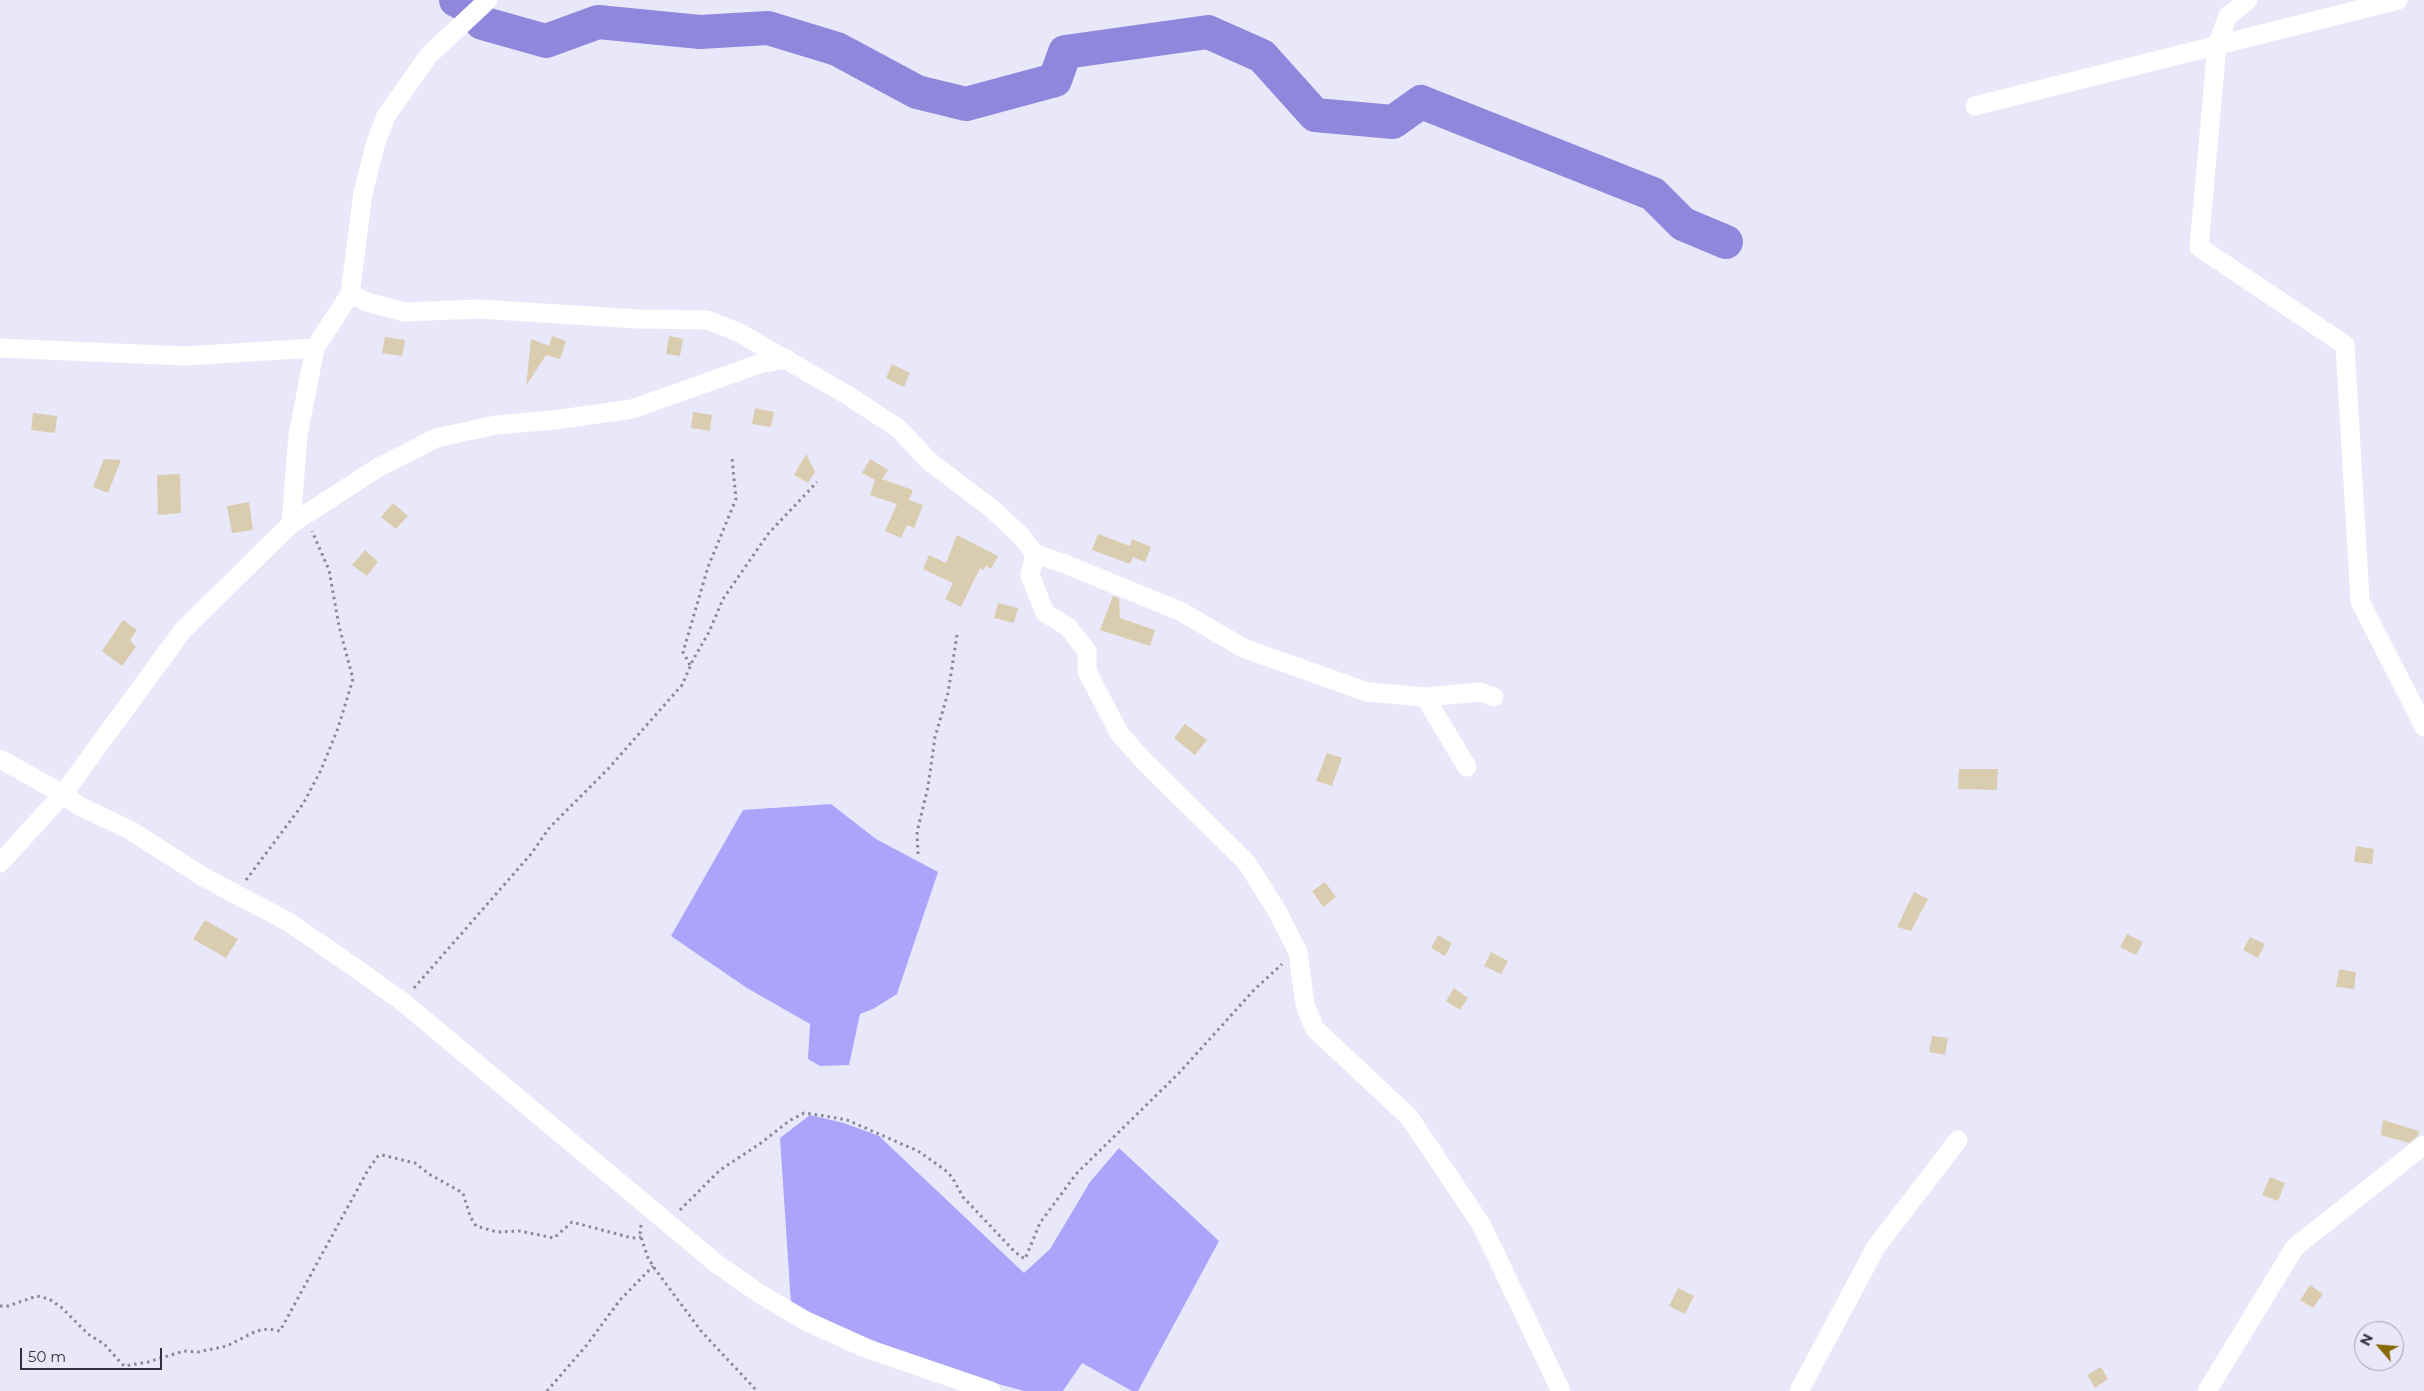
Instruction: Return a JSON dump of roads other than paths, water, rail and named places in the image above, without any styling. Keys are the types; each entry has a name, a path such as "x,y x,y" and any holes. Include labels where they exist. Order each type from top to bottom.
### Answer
{"street":[{"path":"291,524 298,435 315,348 350,294 364,193 376,142 386,116 430,55 488,0"},
{"path":"2248,0 2228,16 2217,45 2199,247 2344,345 2360,601 2424,727"},
{"path":"1975,106 2398,0"},
{"path":"350,294 367,302 404,312 480,309 637,319 707,320 738,332 788,360 850,396 899,429 929,461 991,508 1021,536 1035,554 1065,564 1182,612 1243,648 1367,692 1424,696 1481,692 1494,697"},
{"path":"0,348 185,356 315,348"},
{"path":"0,863 63,794 183,630 291,524 379,467 436,438 496,425 554,420 632,409 762,363 788,360"},
{"path":"1035,554 1030,575 1044,613 1068,627 1087,651 1087,670 1119,732 1142,759 1247,863 1277,912 1298,952 1305,1005 1315,1030 1409,1117 1481,1224 1561,1391"},
{"path":"1424,696 1467,767"},
{"path":"0,759 63,794 79,806 130,830 172,859 287,921 403,1002 717,1264 760,1294 806,1321 865,1348 991,1391"},
{"path":"1799,1391 1876,1247 1958,1140"},
{"path":"2207,1391 2295,1247 2424,1145"}],"waterway":[{"path":"456,0 466,5"},
{"path":"482,23 546,41 598,22 700,32 768,28 837,49 917,92 966,104 1055,80 1065,52 1208,32 1262,56 1315,115 1393,122 1421,102 1653,194 1683,224 1726,242"}]}
